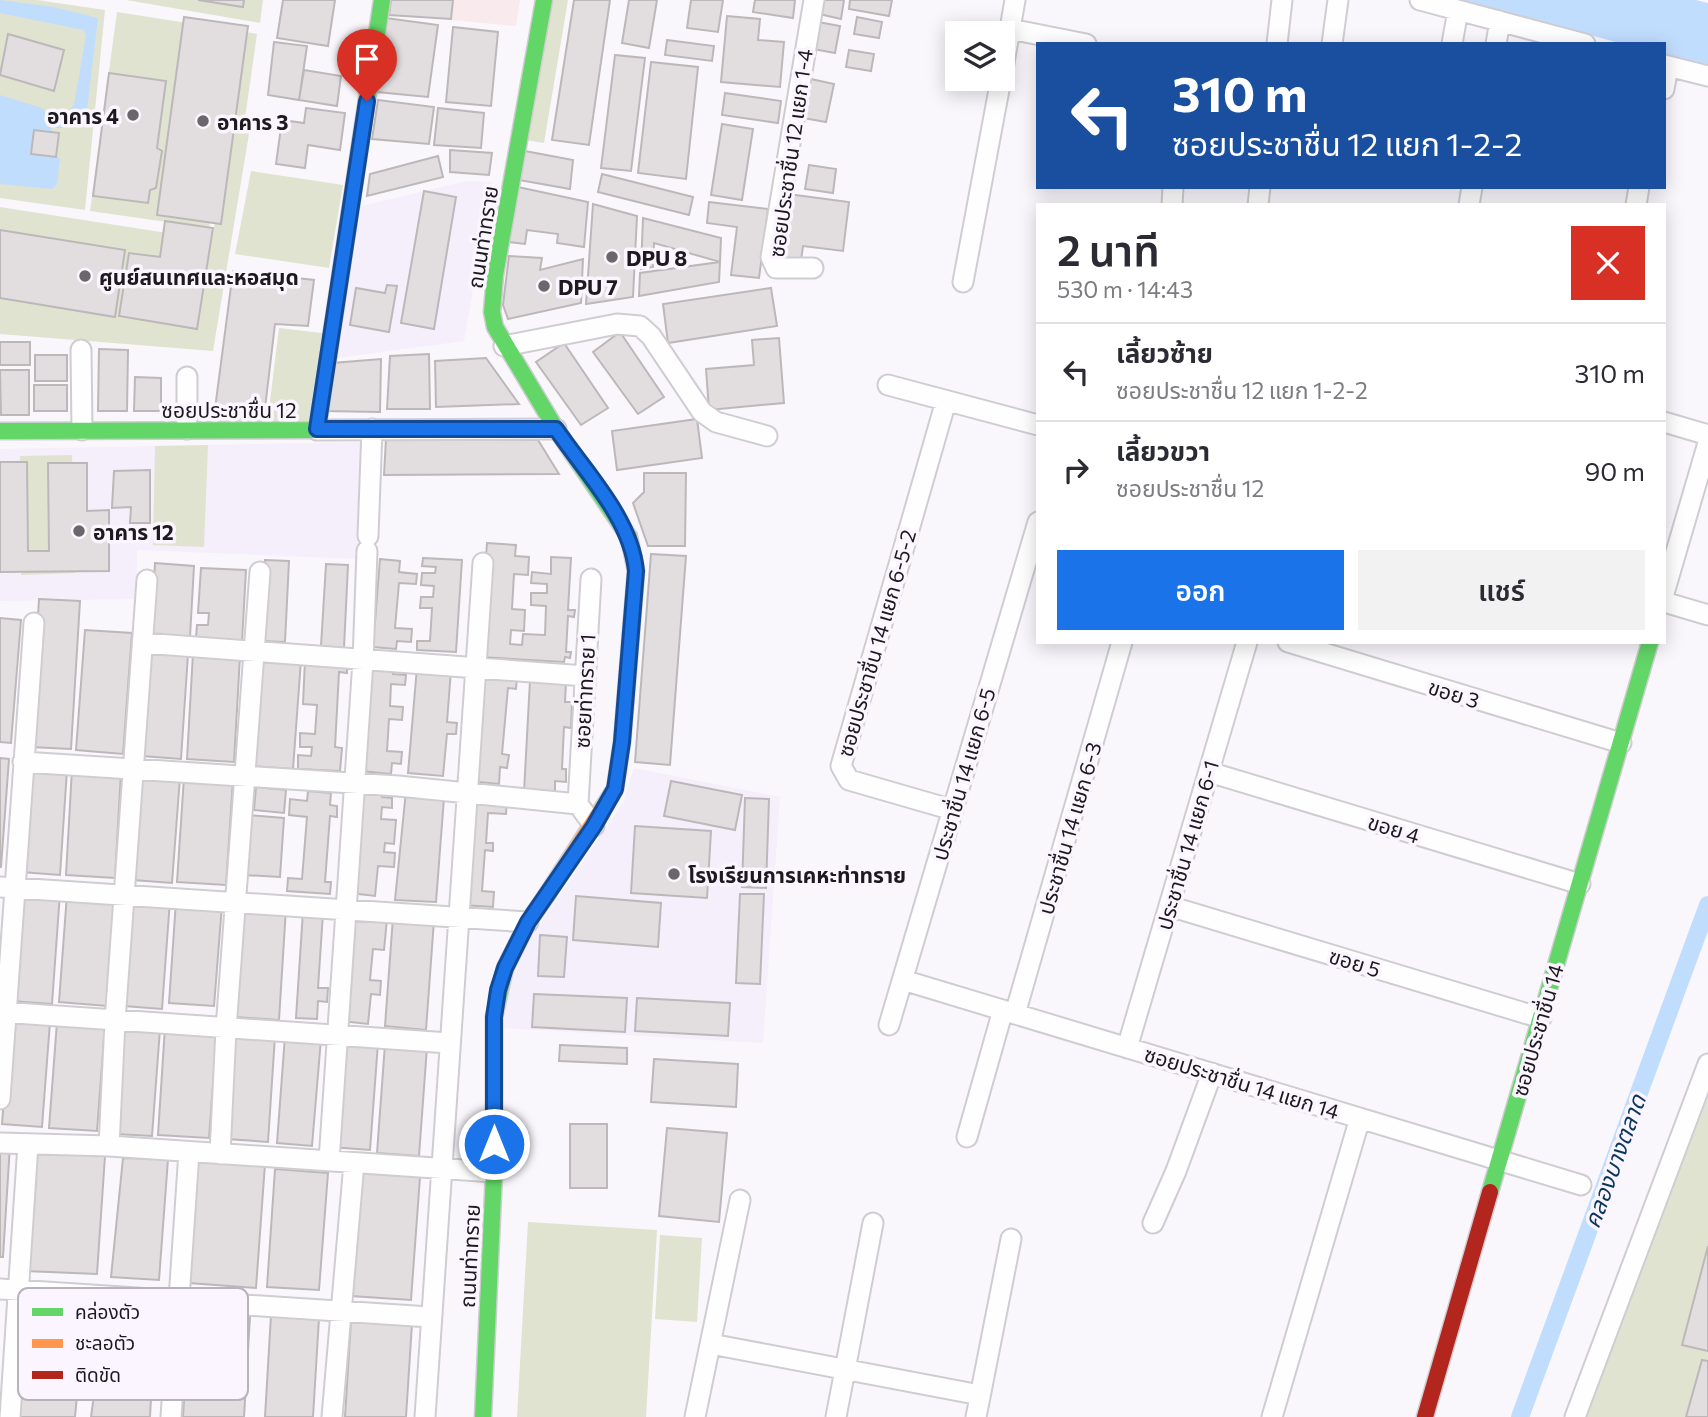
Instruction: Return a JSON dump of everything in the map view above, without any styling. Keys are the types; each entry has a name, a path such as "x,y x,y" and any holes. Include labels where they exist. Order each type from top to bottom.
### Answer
{"street":[{"name":"ซอยประชาชื่น 12","path":"0,431 317,429 382,0"},
{"name":"ถนนท่าทราย","path":"483,1417 494,1172 496,1004 505,968 528,922 609,804 620,767 636,571 634,554 620,522 556,429 504,346 492,312 495,275 544,0"},
{"name":"ซอยประชาชื่น 12 แยก 1-4","path":"813,268 776,268 771,257 814,0"},
{"path":"1011,21 1015,0"},
{"path":"1277,42 1282,0"},
{"path":"1332,42 1338,0"},
{"path":"1420,0 1578,42"},
{"path":"1452,42 1458,10"},
{"path":"1496,42 1500,21"},
{"path":"1015,30 1076,42"},
{"path":"1666,65 1708,76"},
{"path":"963,282 999,91"},
{"path":"504,346 617,324 640,326 651,336 702,412 716,422 767,436"},
{"path":"80,350 82,430"},
{"path":"187,377 187,429"},
{"path":"888,385 1036,424"},
{"name":"ซอยประชาชื่น 14 แยก 6-5-2","path":"946,401 841,766 849,780 953,810"},
{"path":"1666,423 1708,435"},
{"path":"317,429 556,429"},
{"path":"329,1161 363,661 372,429"},
{"path":"1666,586 1708,443"},
{"name":"ประชาชื่น 14 แยก 6-5","path":"889,1026 1036,529"},
{"path":"425,1417 465,792 483,563"},
{"path":"220,1154 226,1029 260,572"},
{"name":"ซอยท่าทราย 1","path":"578,804 591,579"},
{"path":"109,1146 115,1021 147,580"},
{"path":"1666,603 1708,615"},
{"path":"0,1099 7,888 23,762 34,623"},
{"path":"143,643 585,676"},
{"name":"ประชาชื่น 14 แยก 6-3","path":"967,1137 1009,1012 1121,644"},
{"name":"ประชาชื่น 14 แยก 6-1","path":"1128,1048 1246,644"},
{"name":"ขอย 3","path":"1294,644 1621,743"},
{"name":"ซอยประชาชื่น 14","path":"1425,1417 1649,644"},
{"path":"23,762 354,783 578,804 594,826"},
{"name":"ขอย 4","path":"1209,772 1580,884"},
{"path":"7,888 528,922"},
{"name":"ฃอย 5","path":"1169,906 1541,1018"},
{"name":"ซอยประชาชื่น 14 แยก 14","path":"903,980 1581,1185"},
{"path":"3,1013 449,1043"},
{"path":"1575,1417 1708,1063"},
{"path":"1153,1223 1177,1171 1212,1073"},
{"path":"1272,1417 1360,1118"},
{"path":"0,1143 109,1146 494,1172"},
{"path":"10,1417 9,1289 28,1144"},
{"path":"180,1288 189,1152"},
{"path":"332,1417 354,1163"},
{"path":"695,1417 740,1200"},
{"path":"836,1417 873,1223"},
{"path":"976,1417 1011,1239"},
{"path":"248,1305 430,1317"},
{"path":"711,1344 980,1395"}],"shaded area":[{"path":"389,0 520,0 516,26 387,14"},
{"path":"466,181 492,182 464,341 337,358 358,207"},
{"path":"361,442 360,559 137,550 137,599 0,601 0,449"},
{"name":"โรงเรียนการเคหะท่าทราย","path":"634,768 780,797 763,1043 503,1028 504,994 525,946 623,803"}],"green space":[{"path":"0,0 37,0 105,10 85,210 0,198"},
{"path":"126,0 263,0 260,23"},
{"path":"547,0 568,0 544,143 525,140"},
{"path":"117,12 257,34 245,118 228,116 209,228 90,211"},
{"path":"232,119 251,122 213,351 0,334 0,207 212,240"},
{"path":"251,171 343,185 329,268 235,254"},
{"path":"279,328 322,333 308,425 267,425"},
{"path":"208,445 204,547 153,545 155,446"},
{"path":"72,455 75,573 21,575 20,456"},
{"path":"1708,1096 1708,1246 1682,1345 1708,1351 1708,1361 1702,1360 1686,1417 1582,1417"},
{"path":"528,1222 657,1230 646,1417 517,1417"},
{"path":"660,1235 702,1238 697,1322 655,1319"}],"water":[{"path":"0,0 54,7 98,18 86,118 66,128 55,128 56,115 66,113 74,105 86,35 83,30 0,13"},
{"path":"1460,0 1696,0 1708,3 1708,67 1666,56 1666,42 1616,42"},
{"path":"0,95 42,108 51,117 52,132 34,130 30,154 60,158 57,184 52,189 0,184"}],"building":[{"path":"198,0 244,0 243,7"},
{"path":"283,0 335,0 328,46 277,38"},
{"path":"391,0 453,0 451,19 389,15"},
{"path":"574,0 610,0 589,145 552,140"},
{"path":"629,0 657,0 649,48 622,43"},
{"path":"691,0 723,0 718,32 687,28"},
{"path":"755,0 795,0 793,18 753,12"},
{"path":"822,0 844,0 841,19 819,14"},
{"path":"850,0 892,0 889,16 849,9"},
{"path":"727,16 760,19 758,40 784,42 780,87 721,82"},
{"name":"อาคาร 3","path":"184,17 248,26 221,224 157,215"},
{"path":"857,17 882,22 879,38 854,34"},
{"path":"386,18 438,25 428,97 377,92"},
{"path":"818,22 840,26 835,53 813,49"},
{"path":"453,27 498,32 491,106 446,102"},
{"path":"8,34 64,50 54,91 0,75"},
{"path":"667,40 714,46 712,61 665,55"},
{"path":"274,42 307,46 299,100 268,95"},
{"path":"849,50 874,54 871,71 846,67"},
{"path":"615,55 645,58 631,171 601,168"},
{"path":"651,62 698,67 686,179 638,173"},
{"path":"304,70 341,76 337,106 299,100"},
{"name":"อาคาร 4","path":"109,73 166,81 157,148 162,151 156,188 150,190 148,203 93,196"},
{"path":"811,79 834,84 826,122 803,118"},
{"path":"725,93 781,101 778,123 722,115"},
{"path":"378,100 434,107 429,144 372,139"},
{"path":"306,108 345,113 340,150 308,145 305,168 276,164 282,120 304,123"},
{"path":"438,108 484,113 481,148 434,145"},
{"path":"722,124 753,129 742,200 711,195"},
{"path":"34,130 59,133 56,157 31,154"},
{"path":"450,150 492,153 489,175 450,172"},
{"path":"525,151 573,160 570,189 519,180"},
{"path":"438,156 443,177 367,196 370,174"},
{"path":"809,165 836,169 833,193 805,189"},
{"path":"602,174 693,197 689,215 598,192"},
{"path":"518,187 588,202 584,247 557,243 558,234 527,230 525,244 509,242"},
{"path":"424,191 456,197 434,329 401,323"},
{"path":"788,194 849,202 843,251 803,246 801,261 780,258"},
{"path":"709,202 768,209 759,278 731,275 737,227 707,223"},
{"name":"DPU 8","path":"593,204 637,216 633,297 586,304"},
{"path":"643,218 721,238 720,262 654,243 653,267 641,269"},
{"path":"165,221 213,228 197,329 119,316 129,253 160,257"},
{"path":"0,230 125,250 115,317 0,298"},
{"name":"DPU 7","path":"509,256 542,258 540,270 583,259 581,303 508,319 503,305"},
{"path":"720,262 719,282 639,296 640,273"},
{"path":"233,271 314,280 308,326 275,324 263,425 213,424"},
{"path":"387,285 397,286 389,332 350,325 356,288 385,293"},
{"path":"771,288 777,326 668,343 663,304"},
{"path":"620,332 664,397 638,414 593,352"},
{"path":"779,338 784,403 709,410 706,369 754,365 752,340"},
{"path":"0,342 30,342 30,365 0,365"},
{"path":"564,343 608,408 581,425 536,362"},
{"path":"99,349 128,350 127,411 98,411"},
{"path":"429,354 430,409 387,409 390,356"},
{"path":"35,355 67,355 67,381 35,381"},
{"path":"486,358 519,404 436,407 435,361"},
{"path":"381,359 380,412 323,411 332,363"},
{"path":"0,370 29,370 29,415 1,415"},
{"path":"135,377 161,378 161,411 134,411"},
{"path":"34,385 67,385 67,411 34,411"},
{"path":"697,419 702,458 617,470 612,431"},
{"path":"386,439 538,440 559,474 384,475"},
{"name":"อาคาร 12","path":"0,462 27,462 28,551 49,551 48,463 87,463 87,511 109,510 109,571 0,572"},
{"path":"150,470 150,523 130,523 131,507 112,508 114,471"},
{"path":"644,473 686,473 685,546 648,546 633,503 644,492"},
{"path":"487,543 516,545 515,556 529,557 528,575 514,574 512,609 525,610 524,631 511,630 510,644 522,645 523,634 545,635 546,606 531,605 531,593 547,593 547,584 531,583 532,572 551,574 551,557 571,558 568,610 575,610 574,617 568,616 566,652 571,652 570,658 565,657 564,662 479,657"},
{"path":"651,554 686,556 670,765 635,762"},
{"path":"423,558 462,560 456,652 417,650 417,641 430,641 432,608 420,608 421,597 433,597 434,586 421,585 422,573 435,573 436,567 422,566"},
{"path":"380,559 400,561 399,572 417,574 416,584 399,583 395,628 412,629 411,642 397,641 396,649 373,647"},
{"path":"265,560 289,561 285,642 261,641"},
{"path":"155,563 194,566 190,637 151,634"},
{"path":"326,564 348,565 344,648 321,646"},
{"path":"201,568 246,570 242,641 196,638 197,625 208,625 209,613 198,613"},
{"path":"39,599 80,601 71,749 30,747"},
{"path":"0,618 21,620 11,743 0,742"},
{"path":"85,630 132,633 123,754 76,750"},
{"path":"149,651 188,654 181,759 142,756"},
{"path":"193,653 240,656 234,762 187,759"},
{"path":"258,657 301,660 293,769 250,766"},
{"path":"305,660 347,662 347,673 339,672 335,747 342,748 340,771 298,769 298,755 311,756 312,747 300,747 300,733 315,734 317,705 303,704"},
{"path":"369,664 393,666 393,674 406,675 405,685 391,684 390,706 403,707 402,720 389,719 387,751 402,752 401,764 392,763 391,774 361,771"},
{"path":"417,667 451,670 447,722 457,723 456,734 447,734 443,776 408,773"},
{"path":"480,674 517,678 516,689 508,688 502,754 509,755 507,768 500,767 499,784 469,781"},
{"path":"530,680 566,682 565,702 572,702 571,728 564,727 562,769 566,769 566,782 555,781 555,794 524,792"},
{"path":"0,758 9,759 1,867 0,867"},
{"path":"28,767 67,770 60,875 21,872"},
{"path":"72,769 121,772 115,878 66,875"},
{"path":"141,774 180,777 172,883 133,880"},
{"path":"184,777 233,780 226,885 177,882"},
{"path":"671,781 742,795 735,830 664,816"},
{"path":"359,785 383,787 382,797 392,798 392,808 382,807 381,819 396,820 394,844 385,843 384,852 395,853 394,867 378,866 375,896 350,893"},
{"path":"256,787 286,790 284,813 254,810"},
{"path":"308,791 331,793 330,805 337,806 337,817 330,816 325,882 331,882 330,894 287,891 288,878 302,879 307,817 289,815 290,799 307,801"},
{"path":"406,791 444,798 436,902 395,900"},
{"path":"471,795 507,798 506,814 488,813 486,843 493,843 493,851 485,850 482,891 494,892 493,907 462,905"},
{"path":"745,798 769,799 766,888 742,887"},
{"path":"247,815 284,818 280,877 243,875"},
{"path":"635,826 711,831 707,898 631,893"},
{"path":"19,891 60,893 52,1004 11,1001"},
{"path":"67,894 115,897 107,1006 59,1002"},
{"path":"740,894 764,894 760,984 736,983"},
{"path":"576,896 661,903 658,947 573,940"},
{"path":"133,897 170,900 162,1009 124,1006"},
{"path":"176,901 222,905 214,1006 169,1003"},
{"path":"242,906 286,908 279,1020 235,1017"},
{"path":"303,911 323,913 318,988 328,988 327,1002 318,1001 317,1019 296,1018"},
{"path":"351,916 387,919 384,950 373,949 370,980 381,981 380,995 371,994 368,1024 342,1021"},
{"path":"393,917 434,920 426,1030 385,1026"},
{"path":"540,935 567,937 564,977 538,976"},
{"path":"534,994 627,998 625,1032 532,1027"},
{"path":"637,998 730,1003 728,1036 635,1031"},
{"path":"10,1019 50,1022 42,1127 2,1124"},
{"path":"57,1022 105,1025 97,1131 49,1128"},
{"path":"124,1026 160,1029 152,1136 116,1134"},
{"path":"165,1027 217,1030 209,1138 158,1135"},
{"path":"234,1033 275,1036 268,1142 227,1139"},
{"path":"285,1036 321,1039 312,1146 277,1143"},
{"path":"340,1040 378,1043 370,1150 331,1147"},
{"path":"385,1044 427,1047 419,1156 377,1153"},
{"path":"560,1045 627,1048 627,1064 559,1061"},
{"path":"654,1059 738,1064 736,1107 651,1102"},
{"path":"570,1124 607,1124 607,1188 570,1188"},
{"path":"667,1128 727,1133 719,1222 659,1216"},
{"path":"0,1145 10,1145 3,1257 0,1257"},
{"path":"35,1152 105,1156 97,1274 25,1271"},
{"path":"123,1158 168,1159 159,1280 111,1277"},
{"path":"198,1159 265,1164 256,1288 189,1283"},
{"path":"275,1169 328,1173 319,1290 267,1287"},
{"path":"360,1173 420,1177 411,1300 351,1296"},
{"path":"1708,1246 1708,1351 1682,1345"},
{"path":"271,1315 319,1318 313,1417 265,1417"},
{"path":"248,1317 250,1317 248,1350"},
{"path":"351,1320 412,1324 406,1417 345,1417"},
{"path":"1702,1360 1708,1361 1708,1417 1686,1417"},
{"path":"18,1370 18,1400 77,1400 75,1417 13,1417"},
{"path":"93,1400 151,1400 150,1417 91,1417"},
{"path":"184,1400 245,1400 244,1417 183,1417"}],"waterway":[{"name":"คลองบางตลาด","path":"1520,1417 1708,905"}],"traffic: fast":[{"path":"0,431 317,430 382,0"},
{"path":"544,0 495,275 492,312 495,327 556,429 629,537"},
{"path":"1490,1192 1649,644"},
{"path":"483,1417 494,1172 494,1017 505,968 528,922 546,896"}],"traffic: slow":[{"path":"546,896 615,789 622,742 636,571 629,537"}],"traffic: jam":[{"path":"1425,1417 1490,1192"}],"place":[{"name":"อาคาร 4","path":"133,115"},
{"name":"อาคาร 3","path":"203,121"},
{"name":"DPU 8","path":"612,257"},
{"name":"ศูนย์สนเทศและหอสมุด","path":"85,276"},
{"name":"DPU 7","path":"544,286"},
{"name":"อาคาร 12","path":"79,531"},
{"name":"โรงเรียนการเคหะท่าทราย","path":"674,874"}],"route":[{"path":"367,101 317,429 556,429 620,522 631,541 634,554 636,571 620,767 615,789 609,804 528,922 505,968 494,1017 494,1144"}]}
